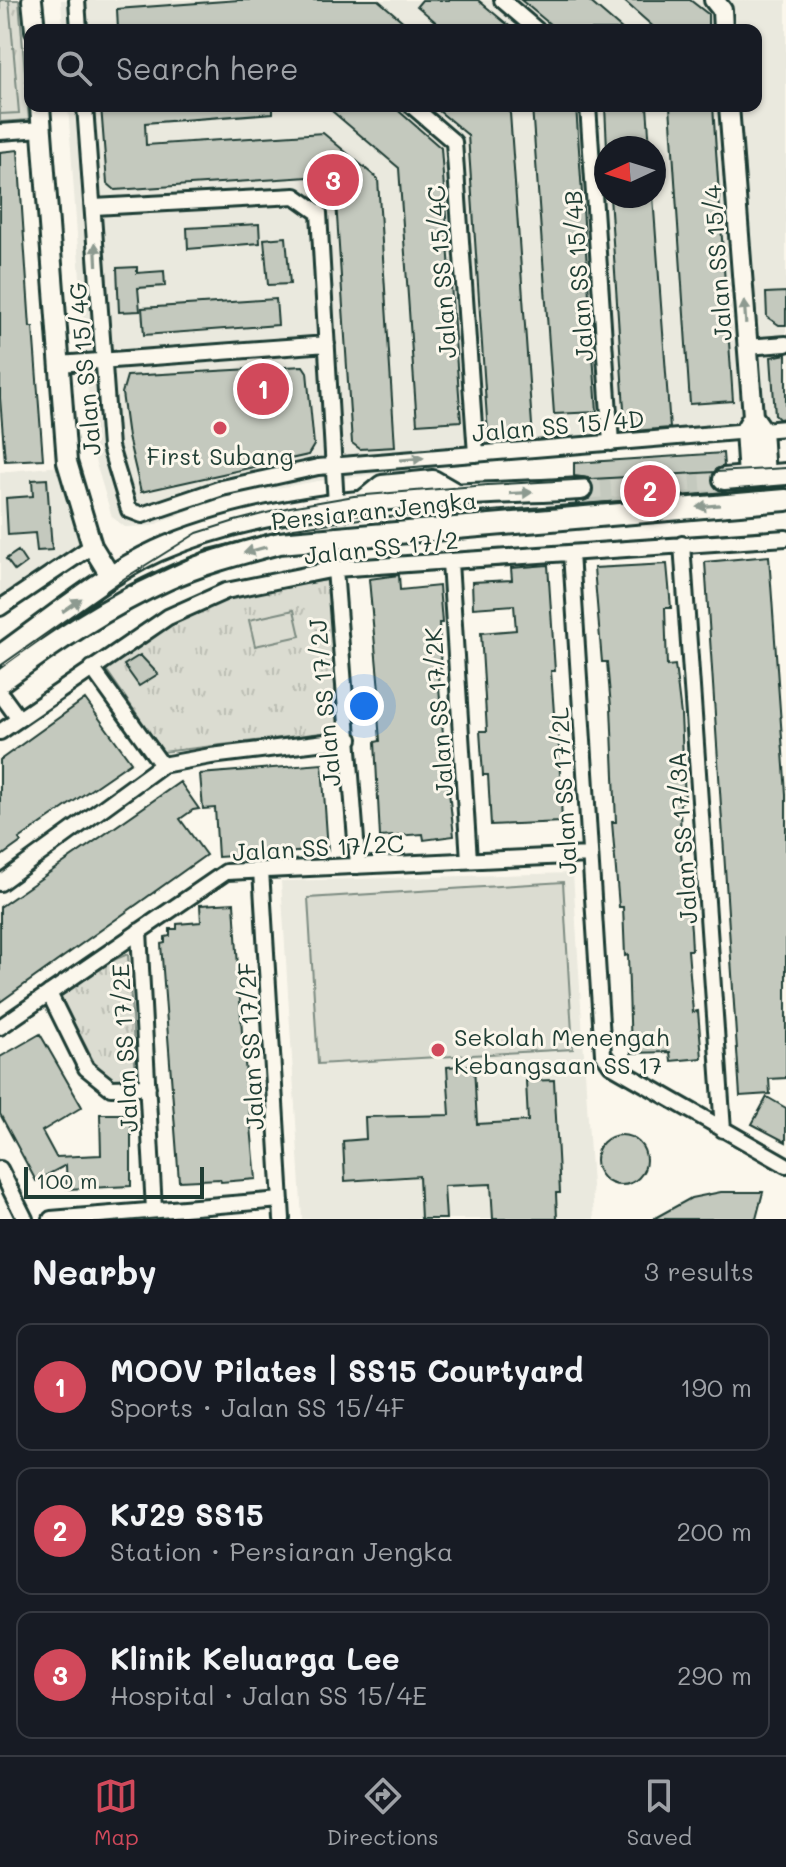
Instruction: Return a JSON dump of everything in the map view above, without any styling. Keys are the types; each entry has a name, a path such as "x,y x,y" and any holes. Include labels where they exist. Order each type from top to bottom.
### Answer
{"main road":[{"path":"724,479 767,476"},
{"name":"Persiaran Jengka","path":"0,656 111,577 154,552 202,534 248,521 361,503 382,486 433,481 460,496 581,489"},
{"name":"Persiaran Jengka","path":"0,682 111,607 169,578 267,546 786,500"}],"street":[{"path":"32,0 34,24"},
{"path":"77,0 79,24"},
{"path":"502,0 530,24"},
{"path":"714,0 722,10 723,24"},
{"path":"41,112 67,462 92,546 111,577"},
{"name":"Jalan SS 15/4G","path":"86,112 110,447 129,510 142,515 222,488 334,465"},
{"name":"Jalan SS 15/4C","path":"419,112 454,142 476,454"},
{"name":"Jalan SS 15/4B","path":"588,112 611,443"},
{"name":"Jalan SS 15/4","path":"729,112 753,425 767,476"},
{"path":"0,132 42,129"},
{"path":"94,207 295,196 319,213 336,505"},
{"path":"59,364 327,344"},
{"path":"747,347 786,344"},
{"name":"Jalan SS 15/4D","path":"334,465 611,443 753,425 786,428"},
{"name":"Jalan SS 17/2","path":"0,732 168,617 226,591 335,569 786,538"},
{"name":"Jalan SS 17/2J","path":"323,539 335,569 358,866"},
{"name":"Jalan SS 17/3A","path":"682,544 723,1130"},
{"path":"0,608 92,546"},
{"name":"Jalan SS 17/2L","path":"571,553 603,1054 611,1065 786,1165"},
{"name":"Jalan SS 17/2K","path":"450,562 469,860"},
{"path":"92,668 162,765"},
{"path":"0,693 19,719"},
{"path":"0,883 162,765 350,739"},
{"name":"Jalan SS 17/2C","path":"0,1027 226,872 589,855"},
{"name":"Jalan SS 17/2F","path":"261,870 282,1219"},
{"name":"Jalan SS 17/2E","path":"139,931 154,1210"},
{"path":"49,993 86,1068 111,1088 148,1087"},
{"path":"0,1169 25,1219"},
{"path":"51,1219 281,1200"}],"shaded area":[{"path":"61,0 786,0 786,434 546,454 318,481 225,497 151,526 125,527 112,517 92,450 68,112 762,112 762,24 63,24"},
{"path":"60,466 84,546 0,602 0,472"},
{"name":"Sekolah Menengah Kebangsaan SS 17","path":"573,873 594,1219 302,1219 281,881"}],"green space":[{"path":"0,0 19,0 24,112 28,112 29,120 0,122"},
{"path":"0,0 9,0 19,113 0,114"},
{"path":"328,580 338,731 163,752 105,668 158,628 204,607 265,590"},
{"path":"294,610 300,636 255,646 249,620"},
{"path":"563,882 573,1049 318,1064 308,898"},
{"path":"128,954 136,1077 113,1080 99,1072 60,997 111,961"}],"building":[{"path":"239,0 378,0 406,24 118,24 117,9"},
{"path":"422,0 478,0 507,24 438,24 417,6"},
{"path":"521,0 588,0 616,24 550,24"},
{"path":"623,0 690,0 708,14 708,24 650,24"},
{"path":"101,112 273,112 145,123 146,145 323,133 378,179 395,447 360,449 352,443 336,201 308,177 115,190 107,183"},
{"path":"333,112 400,112 441,148 461,421 417,424 399,168"},
{"path":"440,112 510,113 533,439 497,441 488,434 468,135"},
{"path":"532,112 576,112 597,412 554,414"},
{"path":"605,112 647,112 649,136 606,136"},
{"path":"670,112 713,112 733,401 690,404"},
{"path":"18,150 43,459 5,461 0,398 0,152"},
{"path":"611,208 654,208 670,428 634,431 625,424"},
{"path":"259,224 260,243 188,249 187,228"},
{"path":"286,237 290,284 268,285 264,239"},
{"path":"137,267 137,273 164,271 165,286 138,288 140,311 119,312 117,268"},
{"path":"786,292 786,325 779,325 767,317 766,293"},
{"path":"276,299 278,325 144,335 142,308"},
{"path":"786,354 786,418 779,419 775,415 771,357"},
{"name":"First Subang","path":"303,366 307,372 314,445 308,455 141,492 128,437 122,393 127,376"},
{"path":"723,453 724,466 716,469 711,479 714,487 725,492 576,505 576,502 589,499 594,488 588,478 574,476 574,463"},
{"path":"47,479 52,550 37,551 35,533 8,535 6,498 33,496 32,480"},
{"path":"18,551 26,563 15,571 6,559"},
{"path":"769,556 786,794 786,1078 769,1079 770,1094 740,1096 705,562"},
{"path":"667,564 671,608 665,608 667,666 675,665 681,715 685,801 680,802 681,852 685,910 689,909 691,930 692,950 688,950 693,1012 698,1011 702,1058 671,1061 670,1052 631,1053 628,955 625,956 623,907 619,907 612,822 616,822 611,707 607,662 602,662 594,568"},
{"path":"548,565 555,671 551,671 555,727 558,727 562,822 491,825 488,775 483,775 480,731 487,731 481,633 516,630 514,605 473,608 472,582 512,580 511,568"},
{"path":"399,575 400,590 439,586 442,623 439,623 441,675 438,675 454,836 424,840 423,834 380,837 375,742 380,741 376,690 379,690 369,579"},
{"path":"140,655 158,674 139,686 124,665"},
{"path":"85,699 131,762 19,839 21,842 0,857 0,760"},
{"path":"322,764 328,850 218,857 215,808 203,809 200,774"},
{"path":"180,782 199,809 180,819 206,855 0,1002 0,907"},
{"path":"234,903 256,1179 179,1181 161,944 165,943 165,937 170,936 170,929 177,929 177,924 201,922 200,905"},
{"path":"40,1034 82,1107 42,1131 56,1157 101,1155 100,1114 131,1114 131,1186 67,1189 66,1165 36,1181 0,1114 0,1057"},
{"path":"474,1065 477,1124 528,1121 526,1081 554,1080 560,1193 556,1193 557,1219 493,1219 491,1184 444,1186 446,1219 421,1219 419,1176 345,1181 343,1141 366,1139 365,1117 450,1115 447,1067"},
{"path":"767,1097 786,1108 786,1142 752,1124"},
{"path":"621,1135 638,1143 646,1160 638,1177 621,1185 604,1177 596,1160 604,1143"},
{"path":"721,1192 763,1192 756,1219 653,1219 691,1198"}],"tunnel":[{"path":"581,489 724,479"}],"tram line":[{"path":"0,666 125,578 197,533 290,507 354,496 488,485 786,468"},
{"path":"131,586 209,549 294,528 367,518 786,488"}],"place":[{"name":"Klinik Keluarga Lee","path":"333,180"},
{"name":"MOOV Pilates | SS15 Courtyard","path":"263,389"},
{"name":"First Subang","path":"220,428"},
{"name":"KJ29 SS15","path":"650,491"},
{"name":"Sekolah Menengah Kebangsaan SS 17","path":"438,1050"}]}
